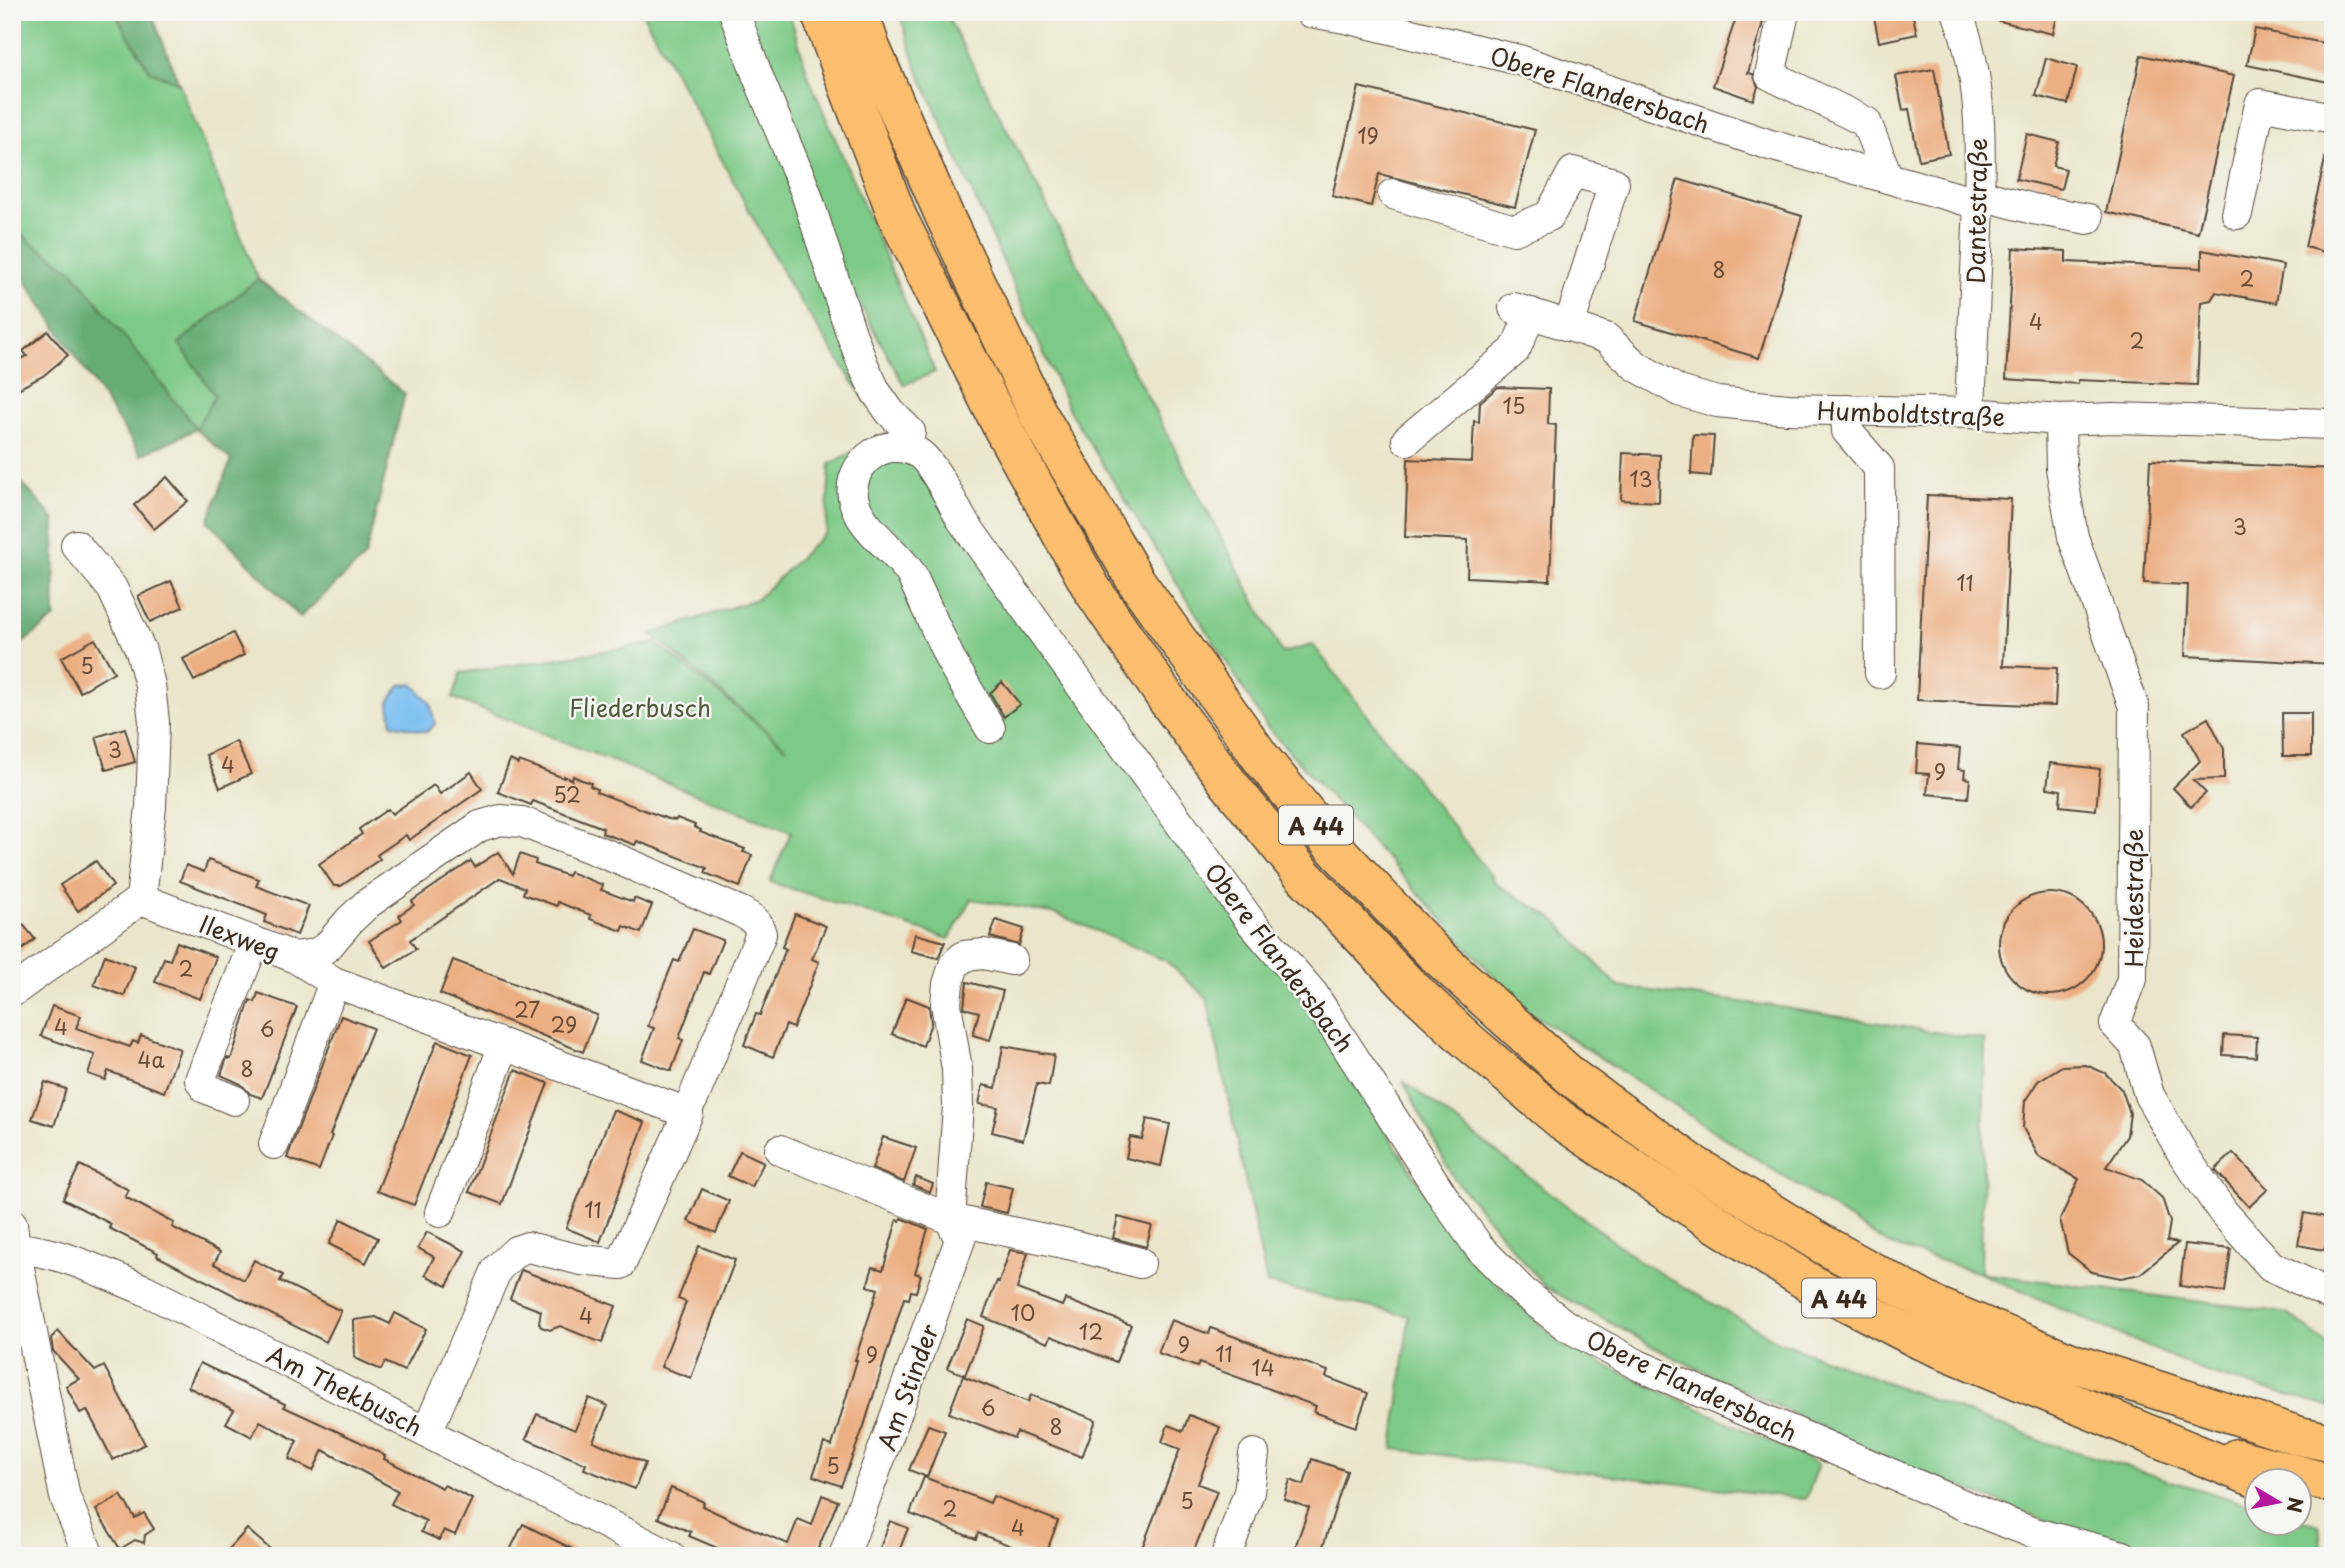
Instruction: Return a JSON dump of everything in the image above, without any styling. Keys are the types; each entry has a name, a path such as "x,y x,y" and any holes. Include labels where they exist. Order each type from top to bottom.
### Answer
{"highway":[{"name":"A 44","path":"820,12 898,218 1003,429 1086,578 1168,702 1229,783 1304,876 1408,985 1468,1041 1561,1120 1676,1198 1810,1283 1920,1340 2063,1401 2141,1430 2333,1484"},
{"name":"A 44","path":"859,12 871,48 944,215 1038,414 1136,581 1261,758 1332,845 1433,952 1574,1079 1694,1165 1822,1244 1933,1305 2073,1363 2300,1436 2333,1443"},
{"path":"2141,1430 2244,1473"},
{"path":"2314,1503 2333,1511"}],"street":[{"path":"734,12 805,190 864,367 876,392 890,412 910,432 907,448 882,451 863,462 853,480 853,501 866,524 911,574 951,661 990,728"},
{"name":"Obere Flandersbach","path":"1310,12 1519,60 1770,145 1888,178"},
{"name":"Dantestraße","path":"1957,12 1964,30 1976,84 1979,199 1970,413"},
{"path":"1784,13 1770,75 1866,122 1888,178 1979,199 2088,219"},
{"path":"2237,214 2260,104 2333,118"},
{"path":"1393,194 1514,230 1549,216 1573,172 1614,183 1569,326"},
{"name":"Humboldtstraße","path":"1407,440 1515,351 1522,311 1606,338 1636,366 1679,391 1717,402 1788,409 1970,413 2060,420 2113,418 2333,424"},
{"path":"1846,410 1847,431 1880,468 1880,673"},
{"name":"Heidestraße","path":"2060,420 2061,468 2073,537 2134,707 2132,979 2115,1024 2135,1045 2149,1095 2183,1154 2223,1212 2271,1266 2333,1296"},
{"name":"Obere Flandersbach","path":"907,448 925,458 962,520 1251,922 1314,994 1446,1201 1479,1247 1522,1291 1565,1325 1638,1365 1989,1516 2031,1532 2123,1556"},
{"path":"12,992 141,899 151,807 154,722 150,685 141,651 112,588 76,545"},
{"path":"294,957 315,954 327,947 367,904 480,826 501,820 522,822 606,854 718,902 752,918 759,925 761,934 691,1106 621,1264 581,1260 528,1247 516,1251 497,1269 427,1432"},
{"name":"Ilexweg","path":"141,899 294,957 334,982 505,1045 691,1106"},
{"path":"234,1100 191,1079 254,942"},
{"name":"Am Stinder","path":"844,1556 960,1240 950,1219 957,1069 946,1004 948,984 954,965 964,956 984,954 1012,960"},
{"path":"274,1144 334,982"},
{"path":"440,1212 505,1045"},
{"path":"780,1150 950,1219 1073,1245 1140,1263"},
{"path":"13,1240 65,1497 89,1556"},
{"name":"Am Thekbusch","path":"13,1240 145,1290 660,1553"},
{"path":"1226,1556 1249,1492 1254,1454"}],"green space":[{"path":"12,12 114,12 150,71 179,83 258,279 179,343 215,396 196,429 72,270 12,226"},
{"path":"114,12 151,12 179,83 150,71"},
{"path":"642,12 789,12 809,78 935,372 904,385 858,301 807,227 869,406 790,286"},
{"path":"899,12 945,12 1282,653 1313,645 1498,885 1554,919 1619,987 1773,1006 1985,1040 1981,1273 2287,1313 2333,1349 2329,1407 2208,1373 1980,1273 1888,1244 1522,1007 1267,727 1069,410 917,68"},
{"path":"12,226 72,270 196,428 215,396 179,343 258,279 405,394 365,557 300,617 208,521 231,460 196,429 141,455 17,268 12,270"},
{"name":"Fliederbusch","path":"892,431 1301,999 1465,1254 1563,1346 1819,1464 1806,1499 1393,1449 1409,1316 1267,1284 1207,998 1166,961 1057,914 972,899 949,939 770,882 791,832 453,698 461,673 656,643 787,748 651,634 757,599 826,532 830,464"},
{"path":"12,472 54,519 55,618 12,651"},
{"path":"1403,1081 1642,1263 1778,1341 2044,1442 2244,1503 2244,1536 2314,1536 2314,1523 2319,1525 2322,1556 2189,1556 2057,1524 1893,1461 1671,1356 1545,1287 1453,1177"}],"water":[{"path":"413,684 430,703 435,724 427,732 392,724 389,702 400,685"}],"building":[{"path":"1738,12 1766,12 1748,73 1753,74 1758,87 1753,100 1713,86"},
{"path":"1873,12 1912,12 1917,34 1879,42"},
{"path":"1991,12 2058,12 2053,34 1991,19"},
{"path":"2255,29 2333,45 2333,83 2247,65"},
{"path":"2141,55 2234,76 2198,233 2106,212"},
{"path":"2046,58 2077,67 2068,104 2036,96"},
{"path":"1934,69 1949,154 1919,160 1909,109 1903,110 1896,76"},
{"path":"1359,87 1535,130 1515,207 1379,174 1371,206 1332,196"},
{"path":"2027,134 2059,142 2053,166 2066,169 2061,189 2016,179"},
{"path":"2326,155 2333,156 2333,254 2305,247"},
{"path":"1678,179 1802,216 1759,358 1635,321"},
{"path":"2013,248 2066,251 2066,262 2202,268 2202,250 2283,265 2276,303 2216,292 2211,300 2201,302 2197,385 2078,380 2078,384 2006,379"},
{"path":"48,331 68,355 43,376 12,392 12,363 27,356 23,351"},
{"path":"1498,387 1549,389 1548,424 1556,425 1550,581 1467,577 1468,540 1405,537 1408,459 1472,462 1474,421 1479,422 1480,402"},
{"path":"1693,435 1714,436 1711,476 1691,474"},
{"path":"1623,453 1660,455 1659,502 1621,500"},
{"path":"2150,460 2333,469 2333,664 2185,656 2188,585 2144,583"},
{"path":"167,477 188,501 154,529 134,505"},
{"path":"1927,495 2011,499 2003,666 2057,668 2055,706 1917,700"},
{"path":"171,581 183,607 150,622 138,596"},
{"path":"233,633 244,655 194,681 183,659"},
{"path":"95,639 114,672 80,692 61,658"},
{"path":"1002,682 1020,704 1004,717 990,693"},
{"path":"2282,713 2311,713 2311,756 2283,756"},
{"path":"2208,718 2224,749 2224,779 2193,780 2206,793 2191,807 2173,788 2200,761 2184,732"},
{"path":"125,728 135,762 106,770 96,737"},
{"path":"236,741 251,774 220,788 206,755"},
{"path":"1918,744 1960,748 1958,769 1965,770 1964,778 1970,779 1968,798 1927,794 1929,774 1916,773"},
{"path":"510,760 564,778 572,780 573,776 591,783 590,786 597,789 596,792 668,819 677,818 695,825 700,832 745,849 743,852 752,855 740,887 705,873 707,868 637,841 635,845 602,833 603,828 533,801 531,805 498,792"},
{"path":"2050,763 2100,769 2096,810 2060,806 2061,790 2047,788"},
{"path":"471,772 482,789 409,840 406,835 377,855 380,859 341,886 334,886 319,864 362,834 359,829 388,809 392,814 434,785 440,794"},
{"path":"498,852 513,874 520,854 536,860 535,864 568,876 570,872 603,885 601,890 633,902 634,898 652,905 641,933 624,926 622,931 590,919 591,915 558,902 557,906 523,894 525,888 500,878 410,940 416,949 386,968 369,941 402,920 399,915 414,905 412,901 471,861 475,867"},
{"path":"208,860 259,879 256,886 309,906 297,935 264,922 267,915 180,881 186,865 204,872"},
{"path":"96,861 113,886 78,911 60,885"},
{"path":"2050,893 2079,901 2093,915 2101,944 2093,973 2079,987 2050,995 2021,987 2007,973 1999,944 2007,915 2021,901"},
{"path":"12,911 35,939 12,958"},
{"path":"795,914 826,926 812,959 819,962 793,1028 786,1025 773,1057 744,1045 756,1014 760,1015 786,949 782,947"},
{"path":"996,920 1024,929 1019,945 990,937"},
{"path":"693,929 723,940 709,974 704,972 679,1038 683,1040 671,1071 642,1060 654,1028 648,1026 663,987 674,960 679,962"},
{"path":"915,934 945,942 938,958 911,951"},
{"path":"177,942 216,957 200,999 155,982 164,958 170,960"},
{"path":"105,955 135,967 124,996 94,985"},
{"path":"453,960 597,1015 583,1052 440,994"},
{"path":"967,982 1003,991 990,1040 973,1035 979,1012 964,1008"},
{"path":"258,993 297,1007 262,1098 250,1094 241,1084 221,1075 227,1058 231,1059 250,1000 255,1002"},
{"path":"906,997 929,1006 931,1023 923,1046 892,1034"},
{"path":"52,1006 81,1016 76,1028 130,1047 133,1041 138,1043 141,1035 180,1049 164,1092 108,1071 105,1080 88,1074 95,1055 41,1036"},
{"path":"341,1016 373,1028 330,1135 332,1136 319,1170 287,1158"},
{"path":"2224,1035 2257,1037 2256,1057 2223,1055"},
{"path":"437,1041 472,1055 414,1205 377,1191"},
{"path":"1003,1046 1054,1055 1049,1086 1037,1084 1023,1140 992,1132 998,1107 979,1104 983,1085 996,1088"},
{"path":"2086,1065 2105,1073 2122,1090 2130,1113 2127,1136 2106,1167 2142,1180 2162,1198 2170,1222 2167,1241 2178,1243 2140,1274 2121,1278 2092,1272 2068,1253 2060,1219 2079,1179 2039,1157 2023,1128 2025,1101 2038,1081 2062,1066"},
{"path":"515,1070 548,1083 502,1204 469,1192"},
{"path":"45,1082 66,1089 54,1126 32,1119"},
{"path":"613,1110 645,1122 600,1242 566,1228"},
{"path":"1147,1119 1170,1124 1161,1166 1126,1158 1130,1137 1142,1139"},
{"path":"883,1137 916,1148 904,1182 872,1169"},
{"path":"740,1151 764,1162 752,1187 728,1176"},
{"path":"2233,1153 2268,1189 2249,1207 2215,1170"},
{"path":"80,1165 129,1190 125,1197 174,1223 172,1227 220,1252 214,1264 244,1280 254,1260 283,1275 280,1281 341,1311 326,1342 157,1256 158,1253 109,1228 111,1224 63,1199"},
{"path":"916,1177 933,1184 930,1192 913,1185"},
{"path":"986,1182 1013,1188 1007,1213 980,1207"},
{"path":"702,1189 729,1201 716,1233 688,1221"},
{"path":"2304,1213 2332,1218 2325,1250 2298,1245"},
{"path":"1118,1217 1152,1226 1146,1247 1113,1238"},
{"path":"901,1218 928,1229 915,1273 921,1275 916,1292 911,1291 909,1299 904,1298 864,1426 841,1486 813,1476 824,1443 832,1446 855,1360 878,1289 867,1286 873,1267 883,1270 897,1220 900,1221"},
{"path":"341,1219 378,1238 366,1263 329,1244"},
{"path":"427,1232 465,1251 447,1286 425,1275 434,1257 418,1248"},
{"path":"2185,1244 2231,1249 2225,1292 2180,1286"},
{"path":"699,1246 735,1260 691,1378 661,1367 686,1302 678,1299"},
{"path":"1010,1250 1028,1253 1017,1289 1062,1306 1065,1299 1131,1325 1116,1362 1051,1336 1048,1343 983,1317"},
{"path":"521,1270 616,1306 602,1343 560,1326 550,1330 541,1327 541,1311 510,1299"},
{"path":"395,1313 426,1329 404,1371 385,1362 381,1370 355,1358 354,1320 376,1317 390,1324"},
{"path":"967,1319 984,1326 965,1375 947,1368"},
{"path":"1171,1320 1209,1334 1211,1328 1328,1371 1326,1377 1368,1393 1356,1427 1314,1412 1316,1406 1199,1363 1197,1367 1158,1353"},
{"path":"58,1331 95,1371 104,1366 145,1444 113,1460 87,1410 80,1413 66,1386 79,1379 53,1351 51,1338"},
{"path":"200,1363 285,1404 284,1407 358,1441 385,1456 384,1459 442,1488 444,1485 472,1499 455,1535 444,1530 439,1540 421,1532 426,1521 391,1504 398,1491 323,1450 313,1471 289,1459 297,1441 260,1421 252,1437 226,1423 234,1410 188,1387"},
{"path":"963,1376 1028,1402 1031,1395 1096,1420 1082,1457 1017,1432 1014,1438 949,1413"},
{"path":"589,1398 608,1406 593,1441 645,1463 635,1489 584,1469 586,1464 526,1439 537,1414 575,1430"},
{"path":"1189,1415 1220,1427 1198,1484 1217,1491 1192,1556 1139,1556 1180,1449 1162,1442 1168,1425 1183,1431"},
{"path":"928,1425 945,1431 927,1477 909,1470"},
{"path":"1312,1459 1347,1471 1320,1556 1292,1556 1309,1508 1284,1499 1290,1480 1304,1485"},
{"path":"924,1477 990,1503 993,1496 1058,1521 1045,1556 1037,1556 978,1533 976,1539 910,1514"},
{"path":"671,1488 704,1502 702,1506 788,1544 798,1519 812,1525 822,1495 838,1501 815,1556 718,1556 722,1550 689,1536 691,1532 658,1518"},
{"path":"121,1495 135,1518 144,1513 154,1529 145,1535 144,1543 135,1540 120,1549 96,1510"},
{"path":"890,1521 908,1528 897,1556 877,1556"},
{"path":"523,1524 586,1556 521,1556 510,1550"},
{"path":"247,1529 278,1556 223,1556"}]}
